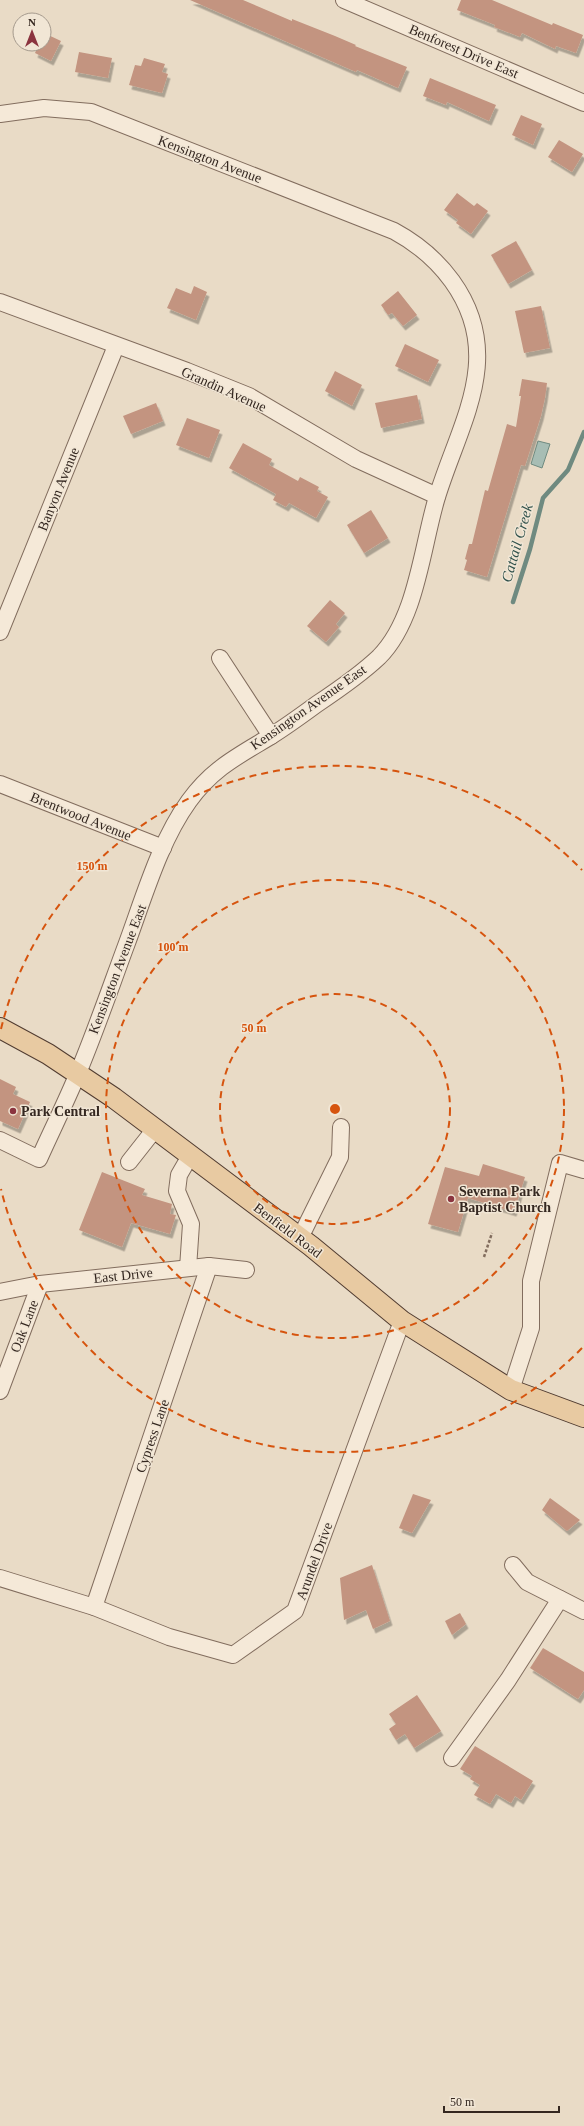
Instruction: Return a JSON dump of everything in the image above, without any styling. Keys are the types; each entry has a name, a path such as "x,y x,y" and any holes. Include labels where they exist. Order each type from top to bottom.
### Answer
{"main road":[{"name":"Benfield Road","path":"0,1028 48,1054 78,1073 155,1129 300,1238 402,1321 511,1390 584,1417"}],"street":[{"name":"Benforest Drive East","path":"344,0 584,103"},
{"name":"Kensington Avenue","path":"0,114 44,108 92,112 394,231 414,242"},
{"name":"Kensington Avenue East","path":"0,1140 38,1159 78,1073 163,848 189,801 213,774 239,754 272,736 350,682 379,657 391,643 406,612 437,496 461,436 474,387 478,349 473,320 463,295 426,250 414,242"},
{"name":"Grandin Avenue","path":"0,302 187,371 249,396 356,460 437,496"},
{"name":"Banyon Avenue","path":"0,632 116,346"},
{"path":"220,658 272,736"},
{"name":"Brentwood Avenue","path":"0,784 163,848"},
{"path":"300,1238 340,1157 341,1127"},
{"path":"128,1162 155,1129"},
{"path":"188,1268 191,1224 177,1191 179,1175 190,1156"},
{"path":"511,1390 531,1328 531,1281 560,1163 584,1170"},
{"name":"East Drive","path":"0,1292 40,1284 209,1266 246,1270"},
{"name":"Cypress Lane","path":"94,1607 209,1266"},
{"name":"Oak Lane","path":"0,1391 40,1284"},
{"name":"Arundel Drive","path":"0,1578 94,1607 169,1637 233,1655 295,1611 402,1321"},
{"path":"513,1565 527,1582 584,1611"},
{"path":"452,1758 508,1680 560,1599"}],"path":[{"path":"484,1257 492,1234"}],"shaded area":[{"path":"538,441 550,444 542,468 531,464"}],"building":[{"path":"190,0 243,0 292,21 292,19 335,36 356,45 355,46 407,67 398,88 357,70 356,72"},
{"path":"461,0 492,0 552,25 553,23 583,35 576,53 556,46 555,49 522,33 520,37 457,10"},
{"path":"52,37 61,41 51,61 35,53 52,52"},
{"path":"79,52 112,58 108,78 75,72"},
{"path":"144,58 165,64 162,72 168,74 162,93 129,85 135,65 141,66"},
{"path":"430,78 496,105 489,121 447,102 446,105 423,96"},
{"path":"521,115 542,124 533,145 512,135"},
{"path":"559,140 583,154 572,172 548,157"},
{"path":"457,193 474,206 477,203 488,211 471,234 456,223 458,220 444,210"},
{"path":"516,241 532,270 508,284 491,255"},
{"path":"194,286 207,292 196,320 167,308 176,288 191,294"},
{"path":"398,291 417,315 403,326 392,313 388,315 381,305"},
{"path":"541,306 550,348 524,353 515,311"},
{"path":"405,344 439,360 428,382 395,366"},
{"path":"335,371 362,385 352,406 325,391"},
{"path":"522,379 547,383 545,398 541,416 525,466 521,465 487,577 464,570 467,560 465,559 469,544 472,544 485,490 488,491 507,424 516,427"},
{"path":"417,395 422,419 381,428 375,403"},
{"path":"156,403 163,421 131,434 123,416"},
{"path":"187,418 220,430 209,458 176,445"},
{"path":"243,443 272,459 269,465 298,481 300,477 319,487 317,491 328,497 316,518 289,503 286,507 273,500 276,494 229,468"},
{"path":"371,510 388,538 364,553 347,525"},
{"path":"330,600 345,613 336,624 339,627 326,642 307,626"},
{"name":"Park Central","path":"0,1079 16,1087 13,1094 30,1102 18,1129 0,1121"},
{"path":"483,1164 525,1177 514,1212 468,1198 458,1232 428,1224 445,1167 479,1176"},
{"path":"102,1172 145,1189 142,1195 172,1204 170,1214 176,1215 170,1234 131,1223 122,1247 79,1230"},
{"path":"413,1494 431,1500 412,1533 399,1528"},
{"path":"550,1498 580,1520 567,1531 542,1510"},
{"path":"372,1565 390,1621 373,1629 366,1610 344,1620 340,1578"},
{"path":"460,1613 466,1624 452,1635 445,1621"},
{"path":"543,1648 584,1672 584,1690 578,1699 530,1668"},
{"path":"417,1695 441,1731 414,1748 405,1734 396,1740 389,1729 396,1724 389,1714"},
{"path":"475,1746 533,1781 521,1800 515,1796 511,1803 496,1794 490,1804 474,1795 480,1785 470,1779 472,1776 460,1769"}],"waterway":[{"name":"Cattail Creek","path":"513,602 530,549 543,498 568,470 584,432"}],"place":[{"name":"Park Central","path":"13,1111"},
{"name":"Severna Park Baptist Church","path":"451,1199"}]}
